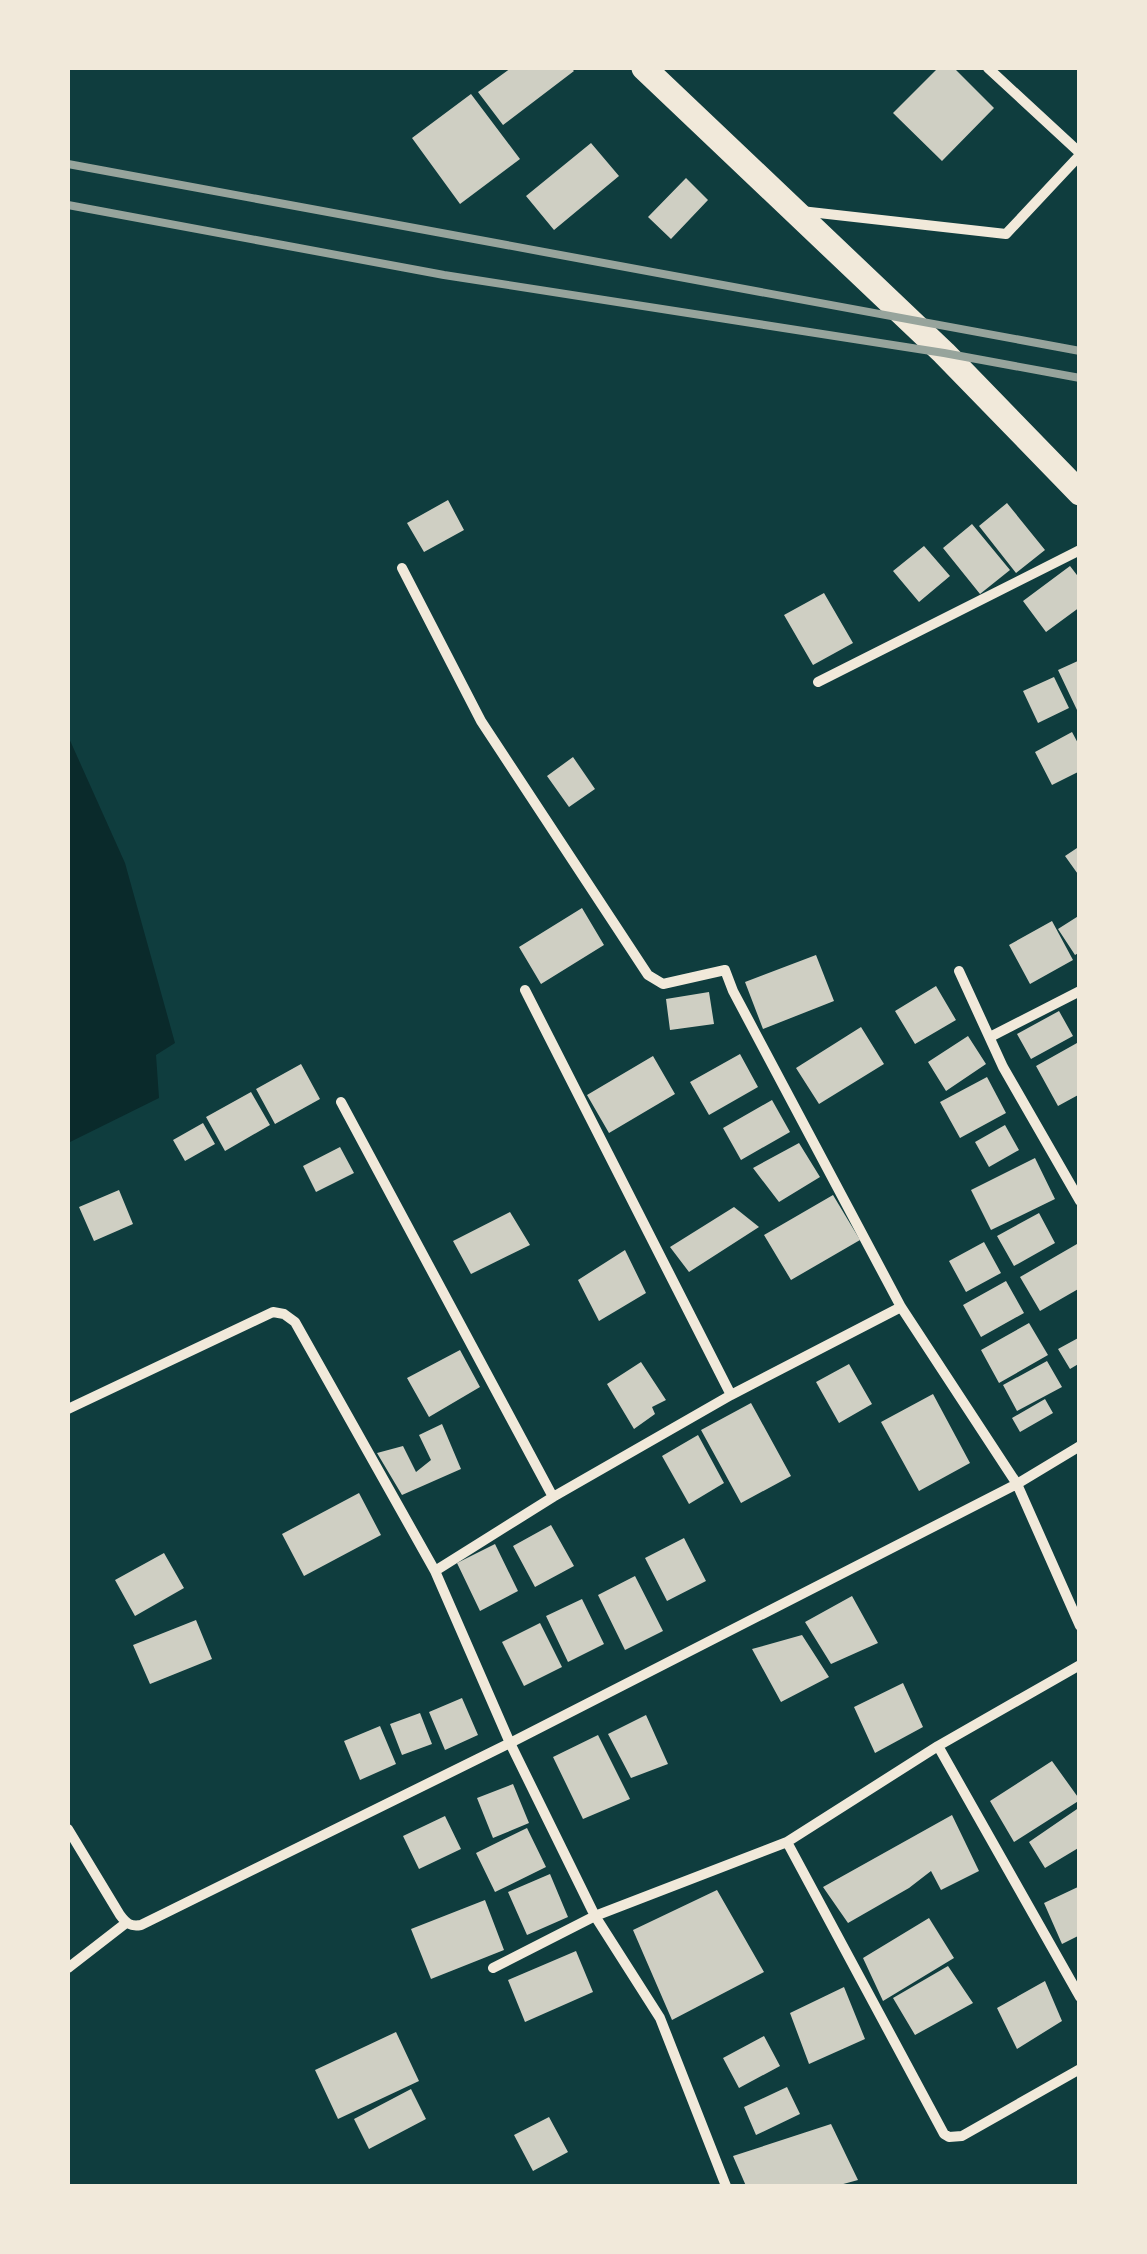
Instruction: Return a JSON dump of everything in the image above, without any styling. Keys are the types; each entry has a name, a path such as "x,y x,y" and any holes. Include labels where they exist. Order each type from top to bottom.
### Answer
{"highway":[{"path":"655,71 944,353 1080,493"}],"street":[{"path":"794,210 1006,234 1080,154 988,68"},
{"path":"818,682 1080,550"},
{"path":"402,568 481,721 648,975 663,984 725,970 901,1306 1017,1484 1080,1626"},
{"path":"959,972 1002,1066 1080,1202"},
{"path":"525,990 730,1394"},
{"path":"990,1037 1080,991"},
{"path":"341,1102 553,1498"},
{"path":"436,1571 730,1394 901,1306"},
{"path":"68,1408 273,1312 295,1322 436,1571 510,1742 595,1916 660,2018 726,2186"},
{"path":"68,1829 126,1923 140,1925 1017,1484 1080,1446"},
{"path":"492,1968 595,1916 787,1842 938,1746 1080,1664"},
{"path":"938,1746 1080,1997"},
{"path":"787,1842 944,2134 962,2136 1080,2069"},
{"path":"68,1968 126,1923"}],"water":[{"path":"68,736 125,863 175,1043 156,1055 159,1098 68,1143"}],"building":[{"path":"511,68 574,71 503,125 478,92"},
{"path":"938,68 954,68 994,108 942,161 893,113"},
{"path":"471,94 520,159 460,204 412,138"},
{"path":"591,143 619,176 554,230 526,196"},
{"path":"686,178 708,200 671,239 648,217"},
{"path":"448,500 464,530 424,552 407,523"},
{"path":"1007,503 1045,550 1016,573 979,526"},
{"path":"972,524 1010,570 980,594 943,548"},
{"path":"924,546 950,576 919,602 893,571"},
{"path":"1070,566 1080,579 1080,607 1046,632 1023,601"},
{"path":"824,593 853,643 813,665 784,615"},
{"path":"1080,660 1080,709 1077,710 1058,670"},
{"path":"1054,677 1069,708 1038,723 1023,691"},
{"path":"1072,732 1080,747 1080,771 1052,785 1035,752"},
{"path":"573,757 595,789 569,807 547,776"},
{"path":"1080,846 1080,877 1065,856"},
{"path":"582,908 604,945 541,984 519,947"},
{"path":"1080,915 1080,952 1075,955 1058,929"},
{"path":"1052,921 1073,960 1030,984 1009,945"},
{"path":"816,955 834,1001 763,1029 745,982"},
{"path":"936,986 956,1020 915,1044 895,1011"},
{"path":"709,992 714,1024 670,1030 666,999"},
{"path":"1059,1011 1073,1036 1031,1059 1017,1034"},
{"path":"861,1027 884,1064 819,1104 796,1068"},
{"path":"968,1036 986,1064 946,1091 928,1062"},
{"path":"1077,1043 1080,1094 1058,1106 1036,1066"},
{"path":"740,1054 758,1087 709,1115 690,1082"},
{"path":"653,1056 675,1094 609,1133 587,1095"},
{"path":"301,1064 320,1099 275,1124 256,1089"},
{"path":"987,1077 1006,1113 960,1138 940,1102"},
{"path":"251,1092 270,1125 225,1151 206,1117"},
{"path":"772,1100 790,1132 741,1160 723,1128"},
{"path":"203,1123 215,1144 185,1161 173,1140"},
{"path":"1005,1125 1019,1150 989,1167 975,1142"},
{"path":"799,1143 820,1177 779,1202 753,1168"},
{"path":"340,1147 354,1173 316,1192 303,1166"},
{"path":"1035,1158 1055,1199 991,1230 971,1190"},
{"path":"119,1190 133,1224 94,1241 79,1207"},
{"path":"833,1195 860,1240 791,1280 764,1235"},
{"path":"734,1207 759,1227 689,1272 670,1247"},
{"path":"510,1212 530,1245 471,1274 453,1241"},
{"path":"1039,1213 1055,1243 1014,1266 997,1236"},
{"path":"984,1242 1001,1273 966,1292 949,1261"},
{"path":"1077,1244 1080,1288 1040,1311 1020,1277"},
{"path":"625,1250 646,1293 599,1321 578,1280"},
{"path":"1006,1281 1024,1313 981,1337 963,1305"},
{"path":"1029,1323 1048,1355 999,1383 981,1350"},
{"path":"1080,1337 1080,1363 1070,1369 1058,1349"},
{"path":"460,1350 480,1387 429,1417 407,1378"},
{"path":"1047,1361 1062,1387 1017,1411 1003,1385"},
{"path":"641,1362 666,1400 652,1407 655,1414 634,1429 607,1384"},
{"path":"849,1364 872,1404 839,1423 816,1382"},
{"path":"933,1394 970,1463 919,1491 881,1422"},
{"path":"1045,1399 1053,1413 1020,1432 1012,1418"},
{"path":"751,1403 791,1476 741,1503 701,1430"},
{"path":"442,1424 461,1469 402,1495 377,1453 403,1446 416,1472 431,1460 419,1435"},
{"path":"698,1435 724,1483 689,1504 662,1456"},
{"path":"359,1493 381,1535 304,1576 282,1534"},
{"path":"551,1525 574,1566 535,1587 513,1546"},
{"path":"684,1538 706,1581 667,1601 645,1558"},
{"path":"495,1544 518,1591 480,1611 457,1563"},
{"path":"164,1553 184,1588 135,1616 115,1580"},
{"path":"635,1576 663,1631 625,1650 598,1595"},
{"path":"852,1596 878,1643 831,1664 805,1622"},
{"path":"582,1599 604,1644 568,1662 546,1616"},
{"path":"196,1620 212,1659 150,1684 133,1645"},
{"path":"540,1623 562,1667 524,1686 502,1642"},
{"path":"802,1635 829,1677 781,1702 752,1649"},
{"path":"903,1683 923,1727 875,1753 854,1707"},
{"path":"462,1698 478,1735 445,1750 429,1712"},
{"path":"420,1713 432,1744 402,1755 390,1724"},
{"path":"646,1715 668,1764 631,1778 608,1734"},
{"path":"380,1726 396,1764 360,1780 344,1741"},
{"path":"598,1735 630,1799 583,1819 553,1757"},
{"path":"1052,1761 1080,1800 1014,1842 990,1801"},
{"path":"513,1784 529,1823 493,1838 477,1798"},
{"path":"1080,1807 1080,1847 1045,1868 1029,1842"},
{"path":"952,1815 979,1871 941,1890 931,1871 848,1923 823,1887"},
{"path":"445,1816 461,1849 419,1869 403,1836"},
{"path":"527,1828 546,1867 495,1892 476,1853"},
{"path":"550,1874 568,1917 527,1935 508,1892"},
{"path":"1080,1886 1080,1935 1062,1944 1044,1903"},
{"path":"717,1890 764,1972 672,2020 633,1930"},
{"path":"485,1900 504,1950 431,1979 411,1929"},
{"path":"929,1918 954,1958 883,2001 863,1958"},
{"path":"576,1951 593,1992 525,2022 508,1980"},
{"path":"948,1966 973,2003 915,2035 893,1998"},
{"path":"1045,1981 1062,2021 1017,2049 997,2008"},
{"path":"844,1987 865,2039 809,2064 790,2013"},
{"path":"396,2032 419,2081 338,2119 315,2070"},
{"path":"764,2036 780,2066 739,2088 723,2058"},
{"path":"787,2087 800,2114 756,2135 744,2107"},
{"path":"411,2089 426,2119 369,2149 354,2119"},
{"path":"549,2117 568,2152 533,2171 514,2135"},
{"path":"831,2124 858,2180 836,2186 746,2186 733,2156"}],"railway":[{"path":"68,164 1080,351"},
{"path":"68,205 444,275 1080,378"}]}
